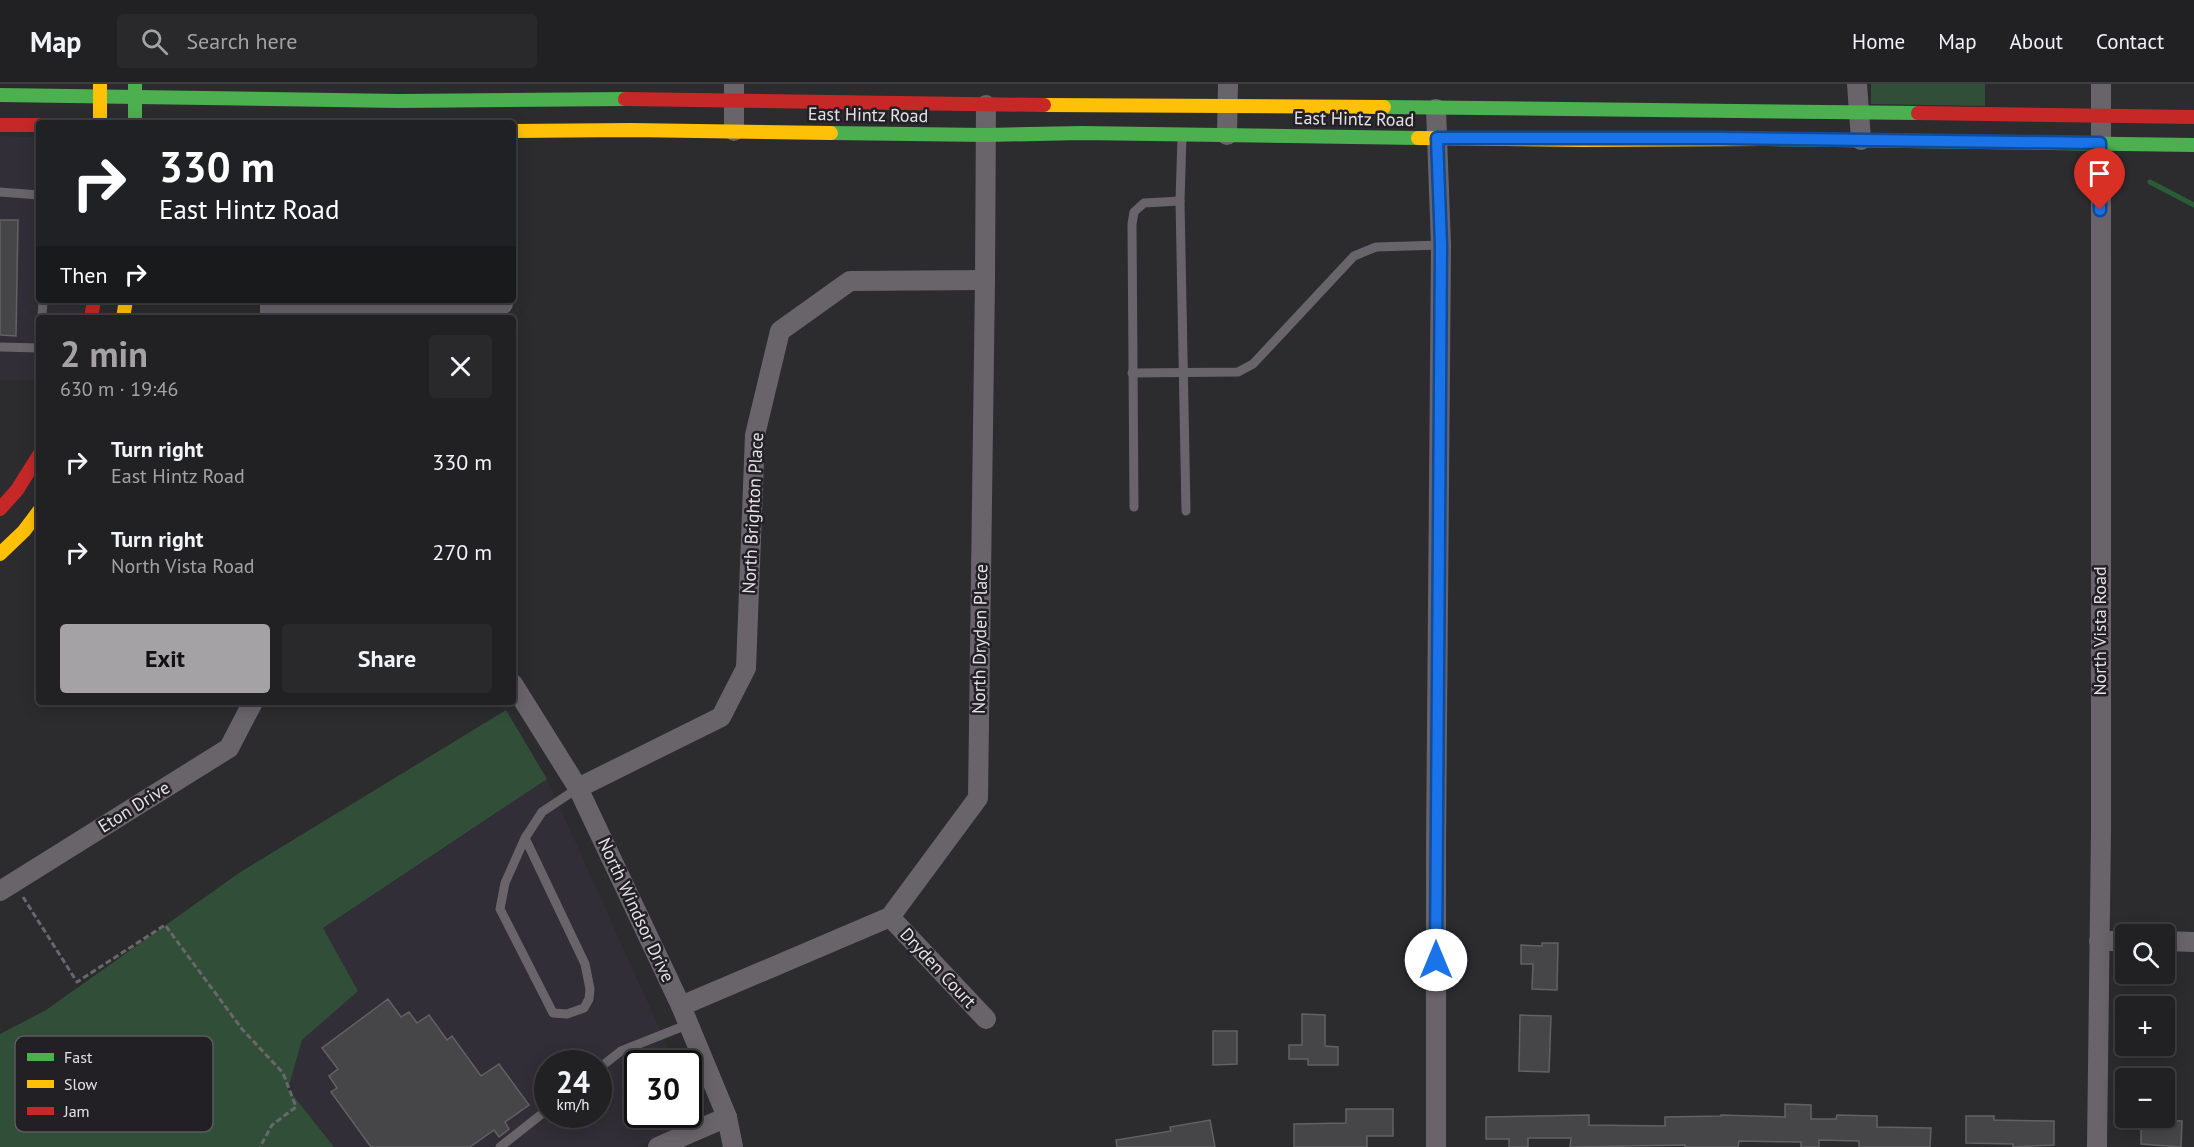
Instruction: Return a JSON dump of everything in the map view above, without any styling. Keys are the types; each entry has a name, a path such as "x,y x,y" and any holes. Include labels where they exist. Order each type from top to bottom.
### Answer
{"main road":[{"name":"East Hintz Road","path":"0,95 100,90 397,92 505,100 575,91 734,92 986,105 1228,105 2194,117"},
{"path":"100,90 100,120"},
{"path":"135,90 135,120"},
{"path":"0,125 36,125"},
{"name":"East Hintz Road","path":"516,131 1861,140 2194,145"},
{"path":"0,509 17,490 36,460"},
{"path":"0,554 24,531 36,515"}],"street":[{"path":"1227,135 1228,84"},
{"path":"1857,84 1861,140"},
{"name":"North Vista Road","path":"2097,1147 2101,84"},
{"path":"734,92 734,131"},
{"path":"505,100 505,120"},
{"name":"North Dryden Place","path":"890,917 978,798 986,105"},
{"path":"1436,109 1441,245 1436,1147"},
{"name":"North Brighton Place","path":"578,788 721,717 746,668 754,435 780,331 850,281 985,280"},
{"path":"270,315 270,305 503,307"},
{"name":"North Windsor Drive","path":"516,689 578,788 681,1005 727,1117 733,1147"},
{"name":"Eton Drive","path":"0,891 229,748 247,705"},
{"path":"681,1005 890,917"},
{"name":"Dryden Court","path":"890,917 986,1019"},
{"path":"2099,941 2115,941"},
{"path":"2175,941 2194,942"},
{"path":"658,1147 727,1117"}],"lane":[{"path":"1182,135 1180,201 1186,512"},
{"path":"0,192 36,195"},
{"path":"1134,507 1132,224 1134,212 1144,203 1180,201"},
{"path":"1132,373 1238,372 1253,364 1354,256 1376,247 1441,245"},
{"path":"0,347 36,348"},
{"path":"525,838 585,963 590,989 589,999 584,1008 567,1014 553,1013 500,909 505,883 525,838 542,812 578,788"},
{"path":"612,1058 621,1051 689,1024"},
{"path":"500,1147 534,1120"}],"path":[{"path":"21,892 77,982 165,925 242,1029 283,1073 296,1107 272,1125 260,1147"}],"shaded area":[{"path":"0,136 36,137 36,303 86,303 83,315 36,315 36,380 0,380"},
{"path":"547,779 669,1050 624,1050 624,1128 677,1128 639,1147 334,1147 288,1089 302,1040 357,991 323,928"}],"green space":[{"path":"1871,84 1985,84 1985,106 1871,104"},
{"path":"506,710 547,779 323,928 358,991 302,1040 288,1089 334,1147 0,1147 0,1034 46,1010 239,873"}],"building":[{"path":"0,220 18,220 16,336 0,335"},
{"path":"1542,943 1558,943 1557,990 1532,989 1533,964 1521,964 1521,945 1542,946"},
{"path":"388,999 401,1017 409,1012 417,1023 429,1015 447,1040 452,1036 481,1076 499,1064 529,1105 505,1122 509,1129 499,1137 494,1130 470,1147 371,1147 331,1092 337,1088 329,1076 338,1069 322,1048"},
{"path":"1302,1014 1325,1015 1325,1046 1338,1047 1338,1065 1308,1065 1308,1059 1289,1059 1289,1045 1302,1045"},
{"path":"1520,1015 1551,1016 1549,1072 1519,1071"},
{"path":"1213,1031 1237,1031 1237,1064 1213,1065"},
{"path":"1785,1104 1811,1105 1811,1119 1836,1119 1837,1115 1877,1116 1877,1127 1931,1128 1930,1147 1859,1147 1859,1141 1819,1140 1819,1147 1801,1147 1801,1142 1739,1141 1738,1147 1685,1147 1685,1145 1570,1147 1571,1138 1528,1138 1528,1147 1509,1147 1509,1139 1486,1139 1486,1117 1589,1115 1589,1125 1665,1126 1665,1117 1721,1115 1785,1117"},
{"path":"1346,1109 1393,1109 1393,1136 1367,1136 1367,1147 1294,1147 1294,1124 1346,1123"},
{"path":"1966,1116 1994,1116 1994,1120 2054,1121 2054,1145 2013,1147 2013,1144 1966,1143"},
{"path":"1210,1120 1215,1147 1117,1147 1116,1140 1171,1131 1170,1127"},
{"path":"2175,1121 2182,1121 2181,1147 2141,1144 2141,1128 2175,1128"}],"waterway":[{"path":"2150,182 2194,205"}],"traffic: fast":[{"path":"135,84 135,120"},
{"path":"0,95 399,101 625,99"},
{"path":"1384,107 1918,113"},
{"path":"831,133 986,135 1082,133 1418,138"},
{"path":"1764,139 2194,145"}],"traffic: slow":[{"path":"100,84 100,120"},
{"path":"1044,105 1384,107"},
{"path":"516,131 831,133"},
{"path":"1418,138 1764,139"},
{"path":"124,315 126,303"},
{"path":"0,554 24,531 36,515"}],"traffic: jam":[{"path":"625,99 1044,105"},
{"path":"1918,113 2194,117"},
{"path":"0,125 36,125"},
{"path":"92,315 94,303"},
{"path":"0,509 17,490 36,460"}],"route":[{"path":"1436,960 1441,245 1437,138 1582,140 1720,138 2100,143 2100,210"}]}
